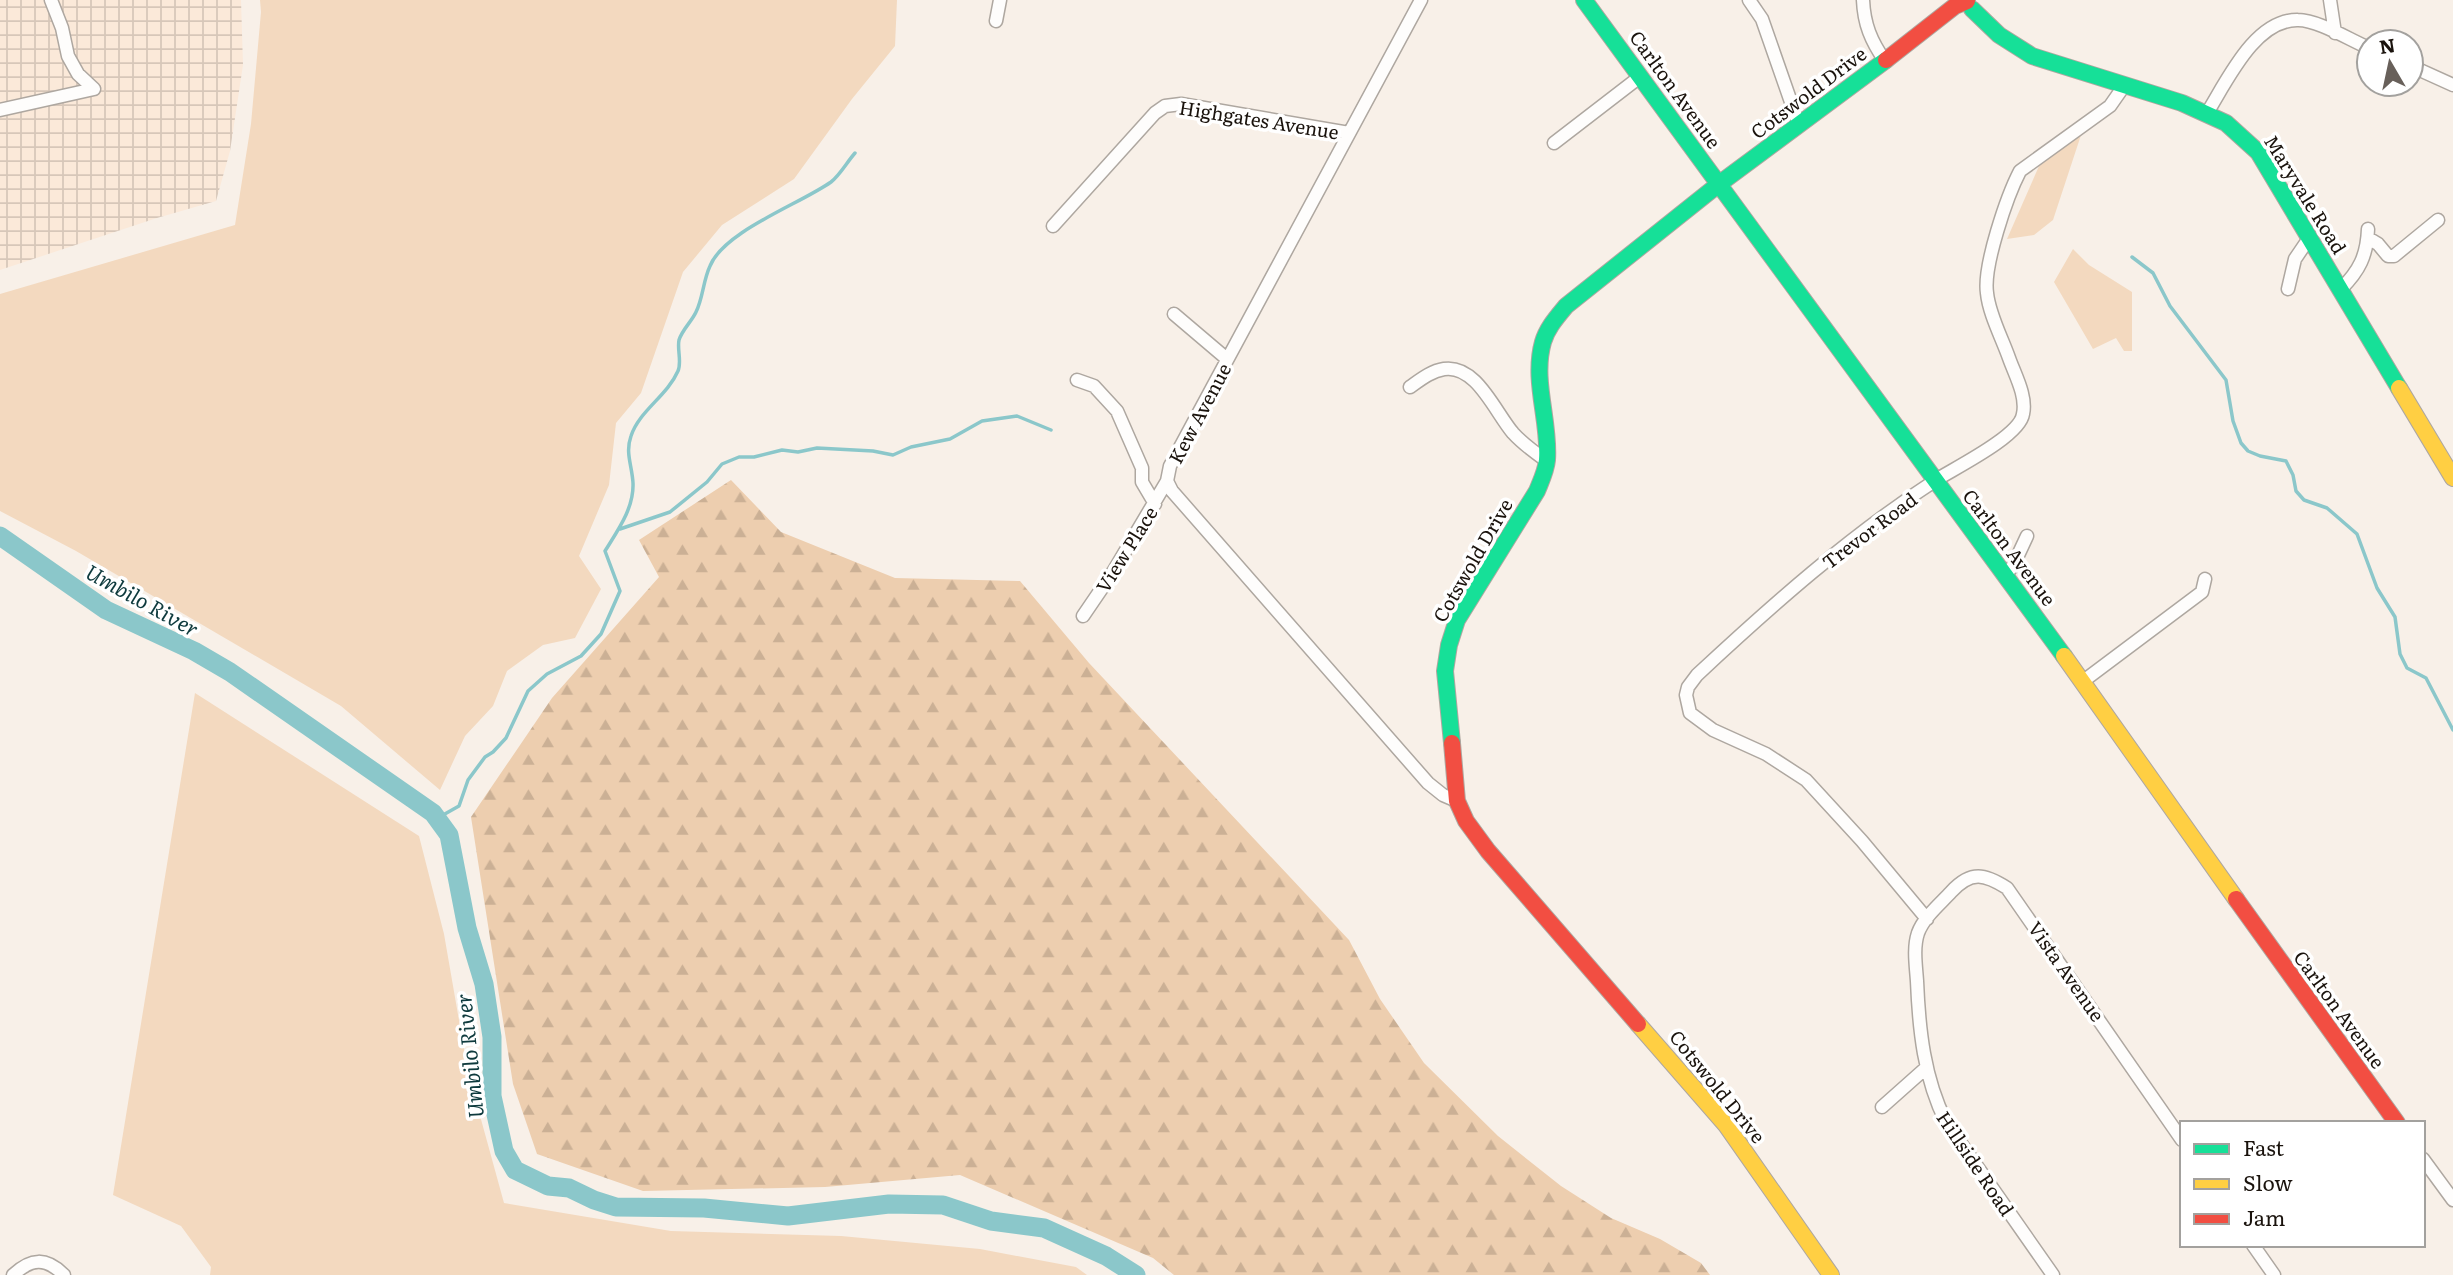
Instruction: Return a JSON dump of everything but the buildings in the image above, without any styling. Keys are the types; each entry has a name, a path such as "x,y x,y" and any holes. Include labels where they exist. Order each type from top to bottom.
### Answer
{"street":[{"path":"0,110 94,89 78,74 68,56 62,28 51,0"},
{"path":"996,21 1000,0"},
{"name":"Kew Avenue","path":"1421,0 1170,466 1167,481 1171,491 1428,783 1443,795 1457,801"},
{"name":"Carlton Avenue","path":"1584,0 2082,681 2396,1121"},
{"path":"1749,0 1762,19 1799,125"},
{"path":"1863,0 1867,30 1885,61"},
{"path":"2330,0 2335,33"},
{"name":"Cotswold Drive","path":"1830,1275 1726,1125 1465,821 1457,801 1445,671 1448,645 1457,620 1536,491 1547,461 1539,374 1544,340 1550,325 1566,306 1719,184 1955,6 1972,4"},
{"name":"Maryvale Road","path":"1972,4 1992,27 2015,47 2032,56 2207,113 2226,123 2258,152 2453,478"},
{"path":"2207,113 2254,41 2267,30 2286,22 2300,20 2355,42"},
{"path":"2425,72 2453,85"},
{"path":"1554,143 1641,76"},
{"name":"Trevor Road","path":"1927,919 1874,854 1806,780 1766,754 1699,722 1690,713 1686,695 1697,675 1819,566 1935,481 2005,437 2020,424 2024,413 2021,393 1987,295 1989,265 2012,186 2020,171 2110,106 2124,86"},
{"name":"Highgates Avenue","path":"1053,226 1155,113 1165,106 1181,104 1349,133"},
{"path":"2340,289 2357,272 2368,234 2388,256 2394,256 2438,220"},
{"path":"2288,289 2295,259 2310,237"},
{"path":"1174,314 1227,359"},
{"path":"1410,387 1433,372 1445,369 1463,371 1473,378 1527,447 1547,461"},
{"path":"1077,380 1094,386 1116,411 1142,468 1142,482 1155,504"},
{"name":"View Place","path":"1083,615 1113,572 1167,481"},
{"path":"2005,575 2013,566 2027,537"},
{"path":"2082,681 2202,592 2205,579"},
{"name":"Vista Avenue","path":"1927,919 1955,888 1973,877 1983,875 2007,888 2180,1137"},
{"name":"Hillside Road","path":"1927,919 1916,937 1915,950 1922,1043 1935,1101 1946,1122 2053,1275"},
{"path":"1882,1107 1927,1066"},
{"path":"2425,1162 2453,1199"},
{"path":"2254,1247 2274,1275"},
{"path":"13,1275 22,1266 35,1262 55,1266 64,1275"}],"shaded area":[{"path":"0,0 241,0 243,65 230,151 216,201 0,270"},
{"path":"260,0 897,0 895,46 852,99 794,179 722,225 683,272 641,393 616,423 609,485 579,556 601,589 575,638 543,645 507,671 493,706 465,736 440,790 341,706 76,551 0,511 0,294 235,225 251,124"},
{"path":"2082,132 2053,220 2034,235 2007,239 2039,166"},
{"path":"2073,249 2089,265 2132,292 2132,351 2124,351 2116,338 2093,349 2054,282"},
{"path":"195,693 419,836 444,934 468,1072 504,1203 671,1231 841,1236 980,1249 1076,1267 1087,1275 210,1275 211,1267 181,1226 113,1195"}],"green space":[{"path":"731,480 781,532 895,578 1020,581 1089,663 1349,940 1380,999 1424,1063 1498,1136 1561,1186 1611,1218 1660,1239 1701,1263 1710,1275 1174,1275 1153,1258 960,1175 825,1187 643,1191 537,1154 513,1084 471,817 552,698 659,577 639,540"}],"waterway":[{"path":"441,823 443,815 459,806 468,780 485,757 506,738 528,691 547,674 581,656 601,634 620,591 605,551 631,501 631,436 640,419 678,371 679,340 698,307 710,266 718,253 746,230 831,182 855,153"},
{"path":"2132,257 2153,273 2170,306 2226,380 2233,421 2241,443 2248,451 2260,456 2286,461 2293,475 2296,491 2304,500 2327,508 2357,534 2377,588 2395,617 2400,654 2407,668 2426,678 2453,730"},
{"path":"620,529 670,512 707,482 722,464 739,457 817,448 873,451 893,455 911,447 950,439 982,421 1017,416 1051,430"},
{"name":"Umbilo River","path":"0,536 106,610 194,651 230,672 433,813 449,835 467,928 484,984 492,1037 492,1096 504,1151 515,1170 548,1186 569,1188 616,1207 704,1208 788,1216 889,1204 943,1205 991,1221 1044,1228 1106,1256 1136,1275"}],"traffic: fast":[{"path":"1584,0 2064,656"},
{"path":"1972,9 1999,35 2032,56 2182,103 2226,123 2258,152 2399,388"},
{"path":"1452,743 1445,671 1457,620 1537,491 1546,468 1546,431 1539,371 1543,342 1550,327 1566,306 1719,184 1886,60"}],"traffic: slow":[{"path":"2399,388 2453,478"},
{"path":"2064,656 2236,899"},
{"path":"1638,1024 1726,1125 1831,1275"}],"traffic: jam":[{"path":"1886,60 1955,6 1967,1"},
{"path":"1452,743 1457,801 1466,821 1488,851 1638,1024"},
{"path":"2236,899 2396,1121"}]}
